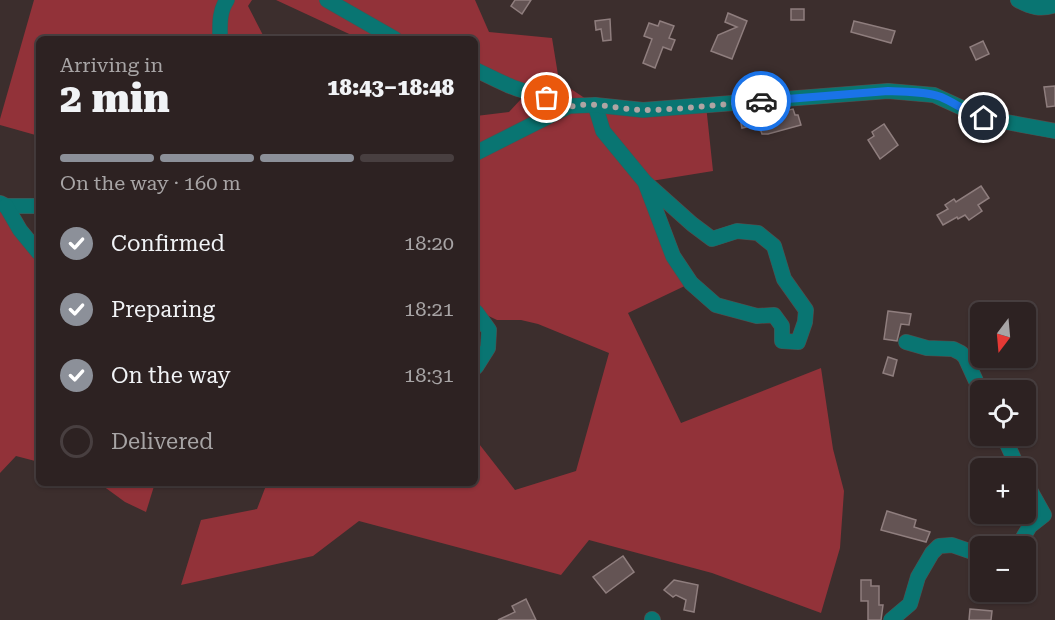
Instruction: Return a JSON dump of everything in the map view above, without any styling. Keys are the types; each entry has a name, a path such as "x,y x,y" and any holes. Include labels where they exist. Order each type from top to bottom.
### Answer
{"street":[{"path":"220,36 220,20 227,0"},
{"path":"327,0 390,36"},
{"path":"1018,0 1037,8 1055,5"},
{"path":"478,71 516,88 540,95 553,102 559,111"},
{"path":"478,152 569,106 595,105 643,110 888,91 934,95 984,118 1055,131"},
{"path":"595,105 603,131 645,182 712,239 737,231 758,232 774,246 784,279 806,310 805,322 798,342 782,341 782,326 774,315 756,316 716,305 691,283 673,256 645,182"},
{"path":"3,204 36,206"},
{"path":"3,204 20,231 36,250"},
{"path":"478,315 489,330 488,348 478,364"},
{"path":"906,342 927,348 961,352 976,380"},
{"path":"1036,501 1044,515 1036,521"},
{"path":"891,620 910,604 918,577 932,553 939,546 952,545 970,551"}],"shaded area":[{"path":"34,0 252,0 248,6 263,36 36,36 36,135 0,125"},
{"path":"276,0 475,0 489,32 552,38 559,81 595,105 706,105 713,171 645,182 691,283 628,313 681,423 821,368 833,449 844,491 840,548 821,613 712,573 589,540 561,575 359,521 313,556 181,585 201,520 257,509 266,486 478,486 478,443 515,490 576,471 609,353 538,324 521,320 497,320 478,311 478,116 509,112 522,98 478,79 478,36 354,36"},
{"path":"0,203 36,249 36,461 16,456 0,473"},
{"path":"103,486 154,486 146,512 125,502"}],"building":[{"path":"515,0 531,0 522,14 511,6"},
{"path":"791,9 804,9 804,20 791,20"},
{"path":"728,13 747,21 732,59 711,51 718,35 737,27 725,22"},
{"path":"610,19 611,40 603,41 601,29 596,30 595,21"},
{"path":"660,21 674,26 669,38 675,40 671,50 663,47 655,68 643,63 652,39 644,36 649,23 658,26"},
{"path":"854,21 895,31 891,43 851,32"},
{"path":"983,41 989,54 976,60 970,47"},
{"path":"1055,86 1055,106 1047,107 1044,87"},
{"path":"793,109 801,125 768,134 762,134 761,131 751,126 742,128 739,114 755,111 758,121"},
{"path":"884,124 898,145 880,159 868,140 874,136 872,132"},
{"path":"981,186 989,198 978,205 982,211 969,220 965,215 943,225 937,215 948,209 945,205 954,199 956,202"},
{"path":"888,311 911,314 909,325 901,324 897,341 884,339"},
{"path":"888,357 897,360 893,376 883,373"},
{"path":"887,511 916,520 914,527 930,532 926,542 881,530"},
{"path":"623,556 634,572 606,593 593,577"},
{"path":"674,580 698,585 694,612 684,610 686,600 676,595 673,597 664,590"},
{"path":"861,580 871,580 871,586 879,586 879,605 883,605 881,620 868,620 868,601 861,601"},
{"path":"526,599 536,620 498,620 515,612 512,606"},
{"path":"970,609 992,611 991,620 969,620"}],"way so far":[{"path":"547,98 559,111 569,106 595,105 643,110 761,101"}],"route":[{"path":"761,101 888,91 907,92 934,95 970,114 984,118"}]}
